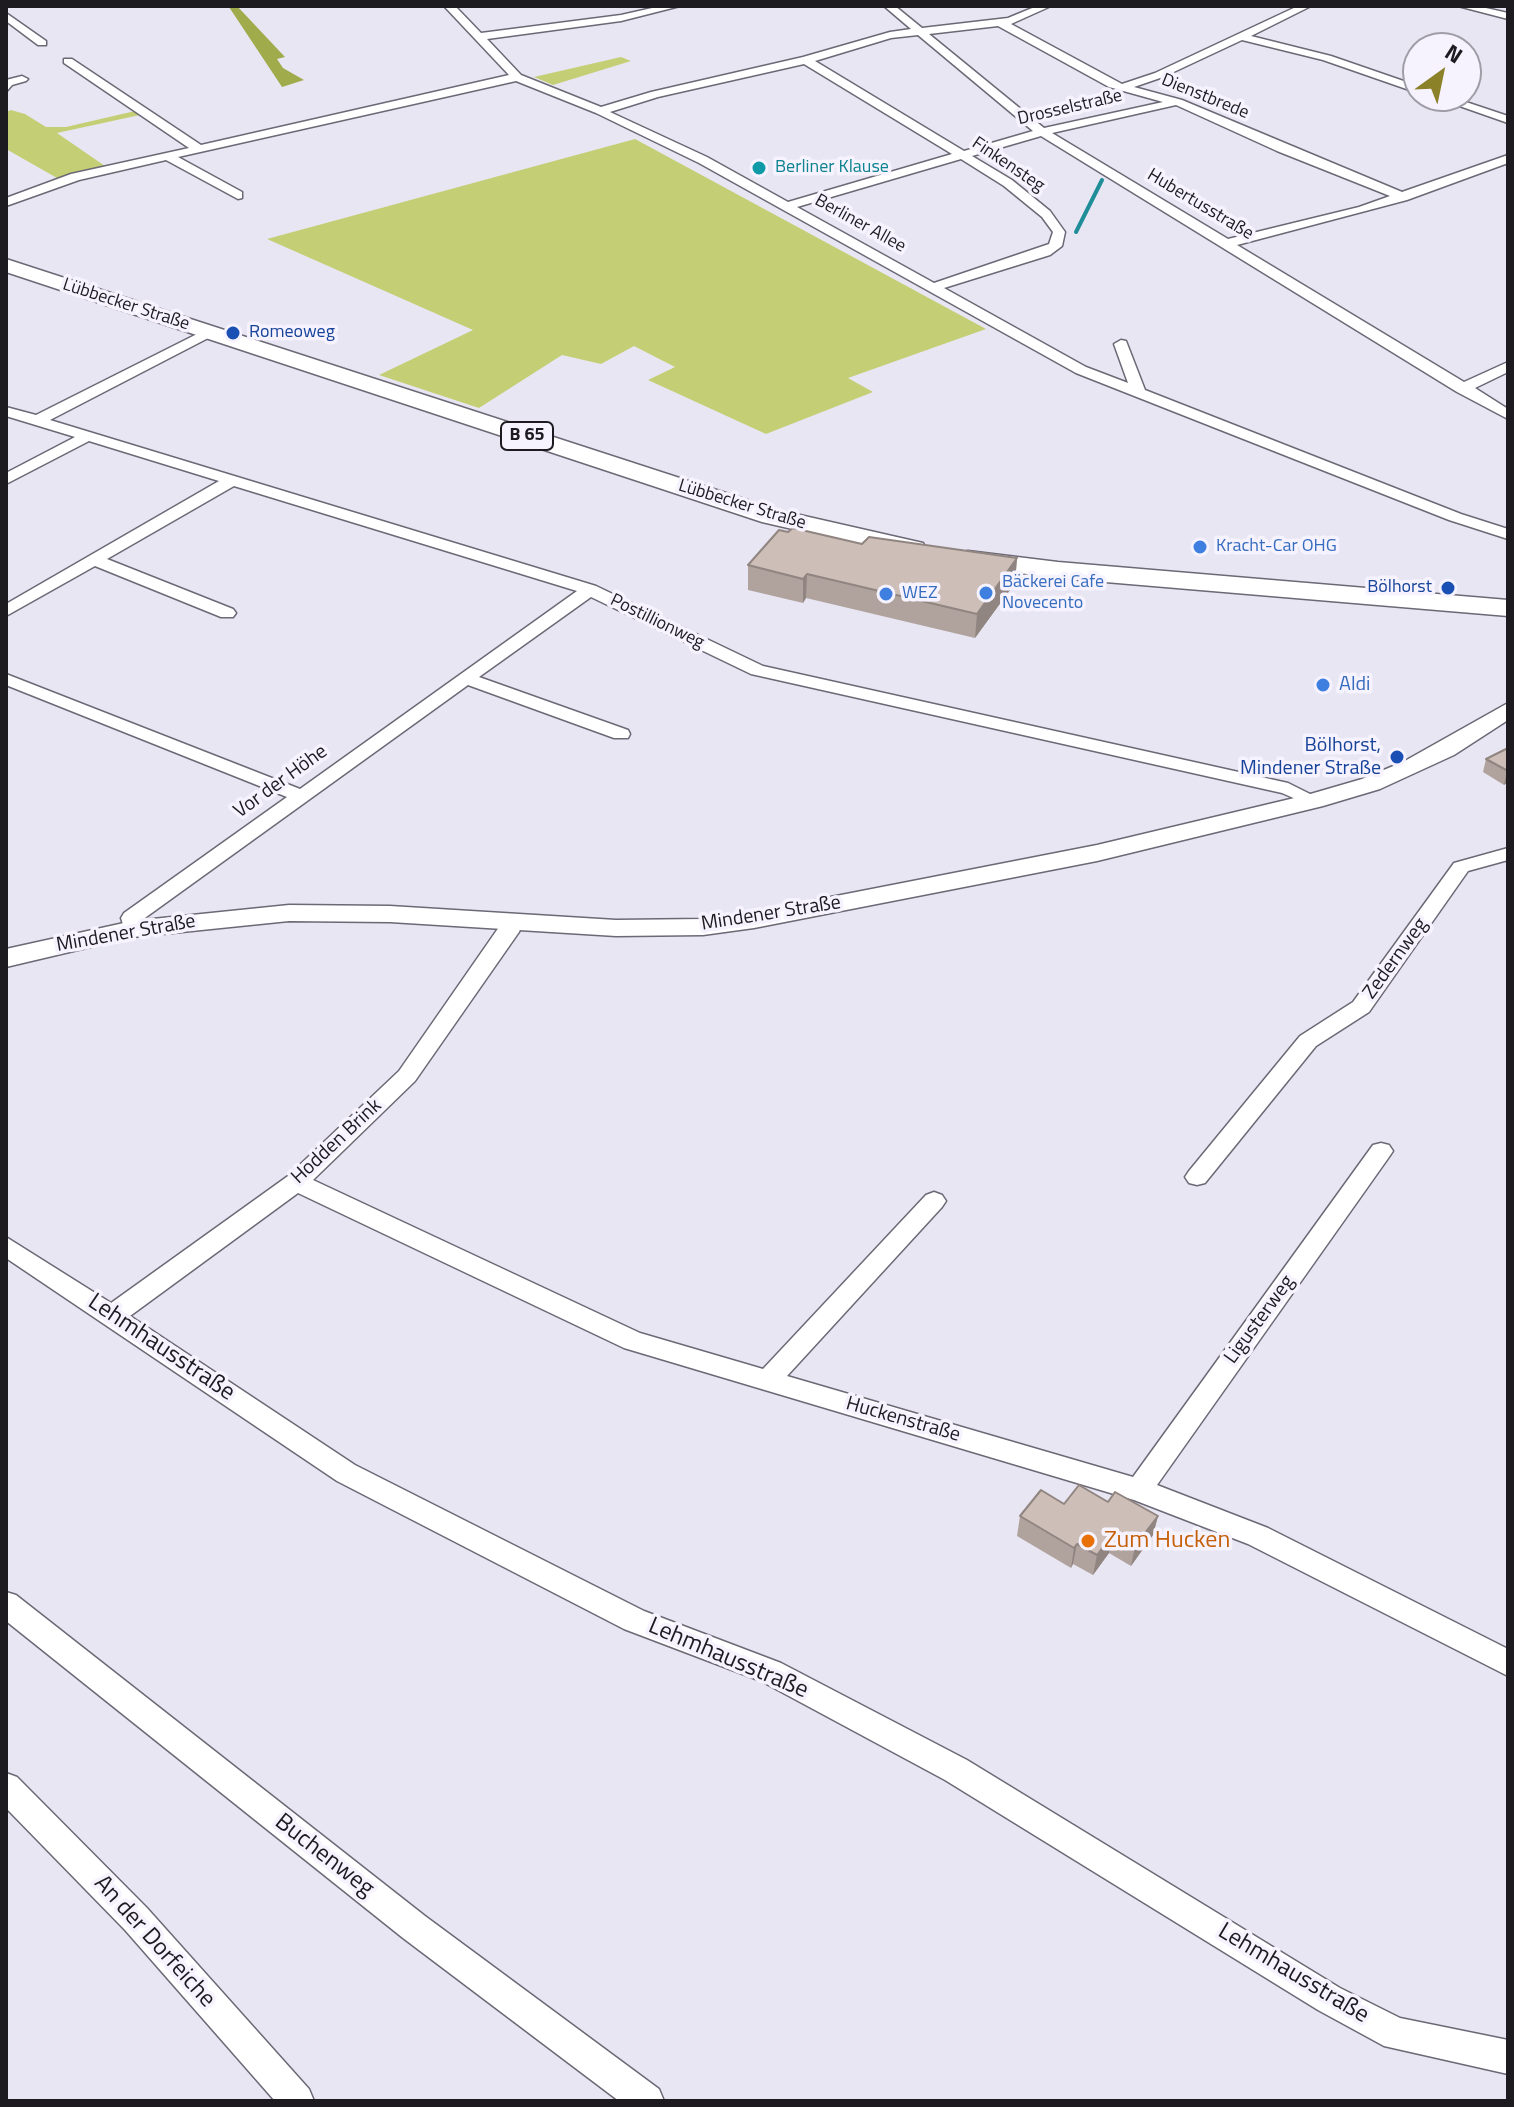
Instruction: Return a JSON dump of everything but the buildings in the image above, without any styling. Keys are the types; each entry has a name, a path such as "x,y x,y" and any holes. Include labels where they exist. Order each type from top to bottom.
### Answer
{"main road":[{"name":"Lübbecker Straße","path":"6,265 771,516 862,538 955,557 1058,570 1508,608"}],"street":[{"name":"Berliner Allee","path":"449,6 517,77 600,111 703,160 1081,370 1455,517 1508,534"},
{"path":"478,37 621,18 675,6"},
{"name":"Hubertusstraße","path":"889,6 1042,132 1508,415"},
{"path":"600,111 655,94 806,60 890,35 1010,21 1046,6"},
{"path":"1123,87 1159,75 1306,6"},
{"path":"1463,6 1505,12"},
{"path":"6,16 42,43"},
{"name":"Dienstbrede","path":"998,21 1094,76 1178,102 1403,197"},
{"path":"1242,37 1327,58 1402,84"},
{"name":"Finkensteg","path":"806,60 1029,198 1059,232 1055,246 1045,252 931,288"},
{"path":"70,66 200,150"},
{"path":"6,202 64,180 517,77"},
{"path":"6,89 7,83 22,79"},
{"name":"Drosselstraße","path":"787,206 1042,132 1178,102"},
{"path":"1482,111 1508,120"},
{"path":"169,157 238,195"},
{"path":"1228,243 1403,197 1507,161"},
{"path":"36,421 209,332"},
{"path":"1121,344 1139,394"},
{"path":"1462,389 1508,366"},
{"name":"Postillionweg","path":"6,411 590,590 757,670 1288,789 1314,801"},
{"path":"6,479 86,437"},
{"path":"6,611 233,480"},
{"path":"94,560 227,613"},
{"name":"Vor der Höhe","path":"133,929 131,918 590,590"},
{"path":"6,679 299,795"},
{"path":"467,679 621,734"},
{"name":"Mindener Straße","path":"6,958 133,929 289,913 390,914 662,928 703,927 754,920 1231,824 1371,784 1446,750 1507,712"},
{"name":"Zedernweg","path":"1197,1177 1308,1041 1361,1007 1461,867 1506,857"},
{"name":"Hodden Brink","path":"112,1316 296,1182 407,1076 513,922"},
{"name":"Ligusterweg","path":"1139,1490 1381,1151"},
{"name":"Huckenstraße","path":"296,1182 633,1341 1139,1490 1258,1536 1508,1663"},
{"path":"768,1380 934,1201"},
{"name":"Lehmhausstraße","path":"6,1246 346,1473 634,1620 771,1672 956,1770 1329,1999 1396,2034 1508,2057"},
{"name":"Buchenweg","path":"6,1604 414,1927 647,2101"},
{"name":"An der Dorfeiche","path":"6,1787 136,1919 297,2101"}],"green space":[{"path":"237,6 285,57 277,59 283,68 304,80 282,87 229,7"},
{"path":"621,57 631,61 553,85 534,77"},
{"path":"11,110 25,114 46,127 66,127 135,111 140,115 57,133 105,166 57,178 6,149 6,112"},
{"path":"635,139 986,329 848,378 873,392 766,434 648,380 675,367 634,346 601,364 562,355 479,408 379,375 473,330 267,239"}],"waterway":[{"path":"1076,232 1102,180"}],"place":[{"name":"Berliner Klause","path":"759,168"},
{"name":"Romeoweg","path":"233,333"},
{"name":"Kracht-Car OHG","path":"1200,547"},
{"name":"Bölhorst","path":"1448,588"},
{"name":"Bäckerei Cafe Novecento","path":"986,593"},
{"name":"WEZ","path":"886,594"},
{"name":"Aldi","path":"1323,685"},
{"name":"Bölhorst, Mindener Straße","path":"1397,757"},
{"name":"Zum Hucken","path":"1088,1541"}]}
